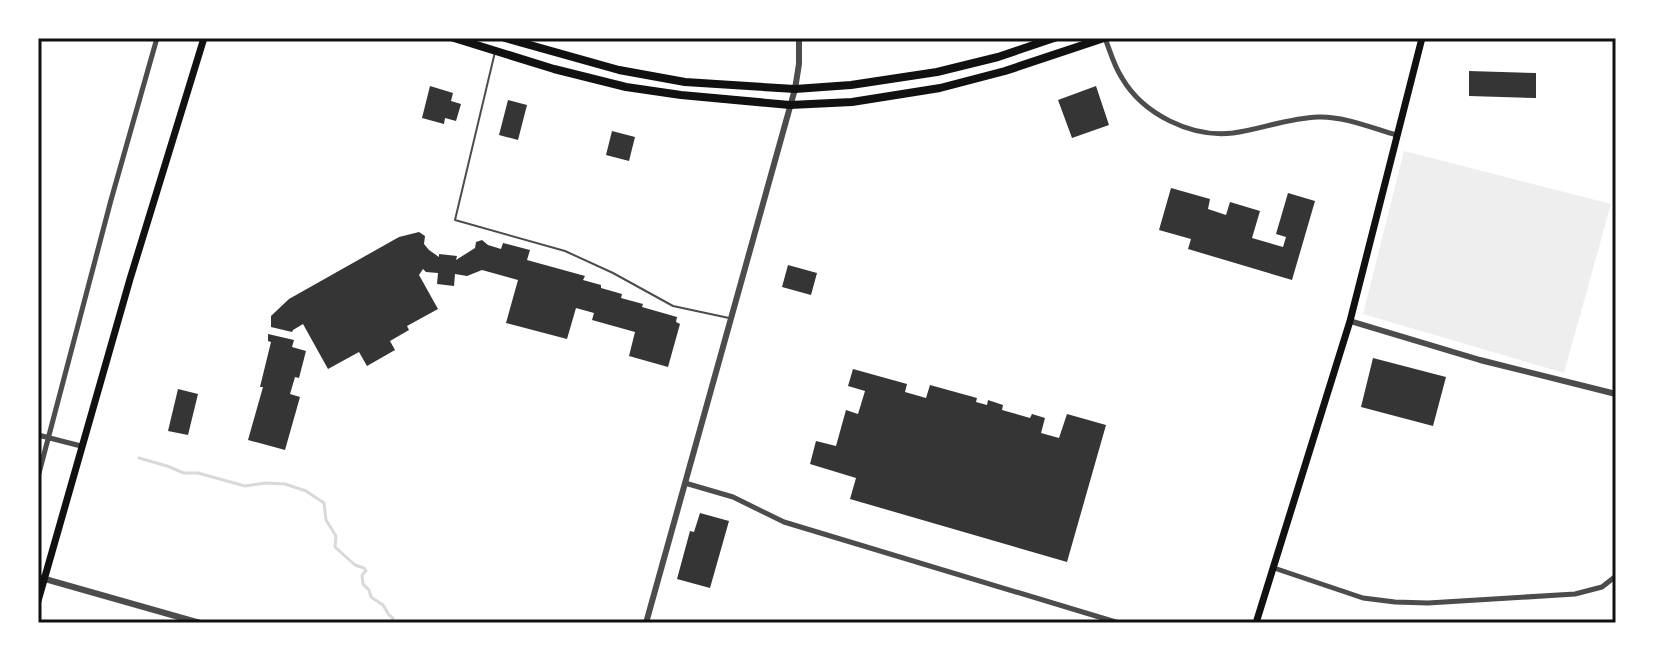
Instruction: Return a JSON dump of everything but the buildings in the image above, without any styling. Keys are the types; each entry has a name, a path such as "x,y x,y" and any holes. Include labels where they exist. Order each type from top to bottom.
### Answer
{"main road":[{"path":"38,601 41,578 204,38"},
{"path":"454,38 554,69 626,87 790,105 852,102 940,88 1005,71 1104,38"},
{"path":"505,38 619,70 685,82 795,89 851,85 937,72 998,57 1054,38"},
{"path":"1256,623 1350,321 1422,38"}],"street":[{"path":"38,477 157,38"},
{"path":"646,623 795,89 799,38"},
{"path":"1104,38 1130,90 1152,111 1181,126 1229,134 1323,117 1396,135"},
{"path":"1350,321 1480,360 1616,394"},
{"path":"38,435 81,446"},
{"path":"685,483 733,497 784,522 1119,623"},
{"path":"1274,568 1363,598 1395,602 1575,594 1602,587 1616,576"},
{"path":"41,578 200,623"}],"lane":[{"path":"496,51 455,220 565,251 673,306 731,319"}],"shaded area":[{"path":"1404,151 1611,204 1564,373 1363,314"}],"waterway":[{"path":"139,458 184,473 198,473 245,486 285,484 306,491 324,503 326,520 336,536 335,547 355,565 364,568 363,584 371,597 383,605 393,618 391,623"}]}
